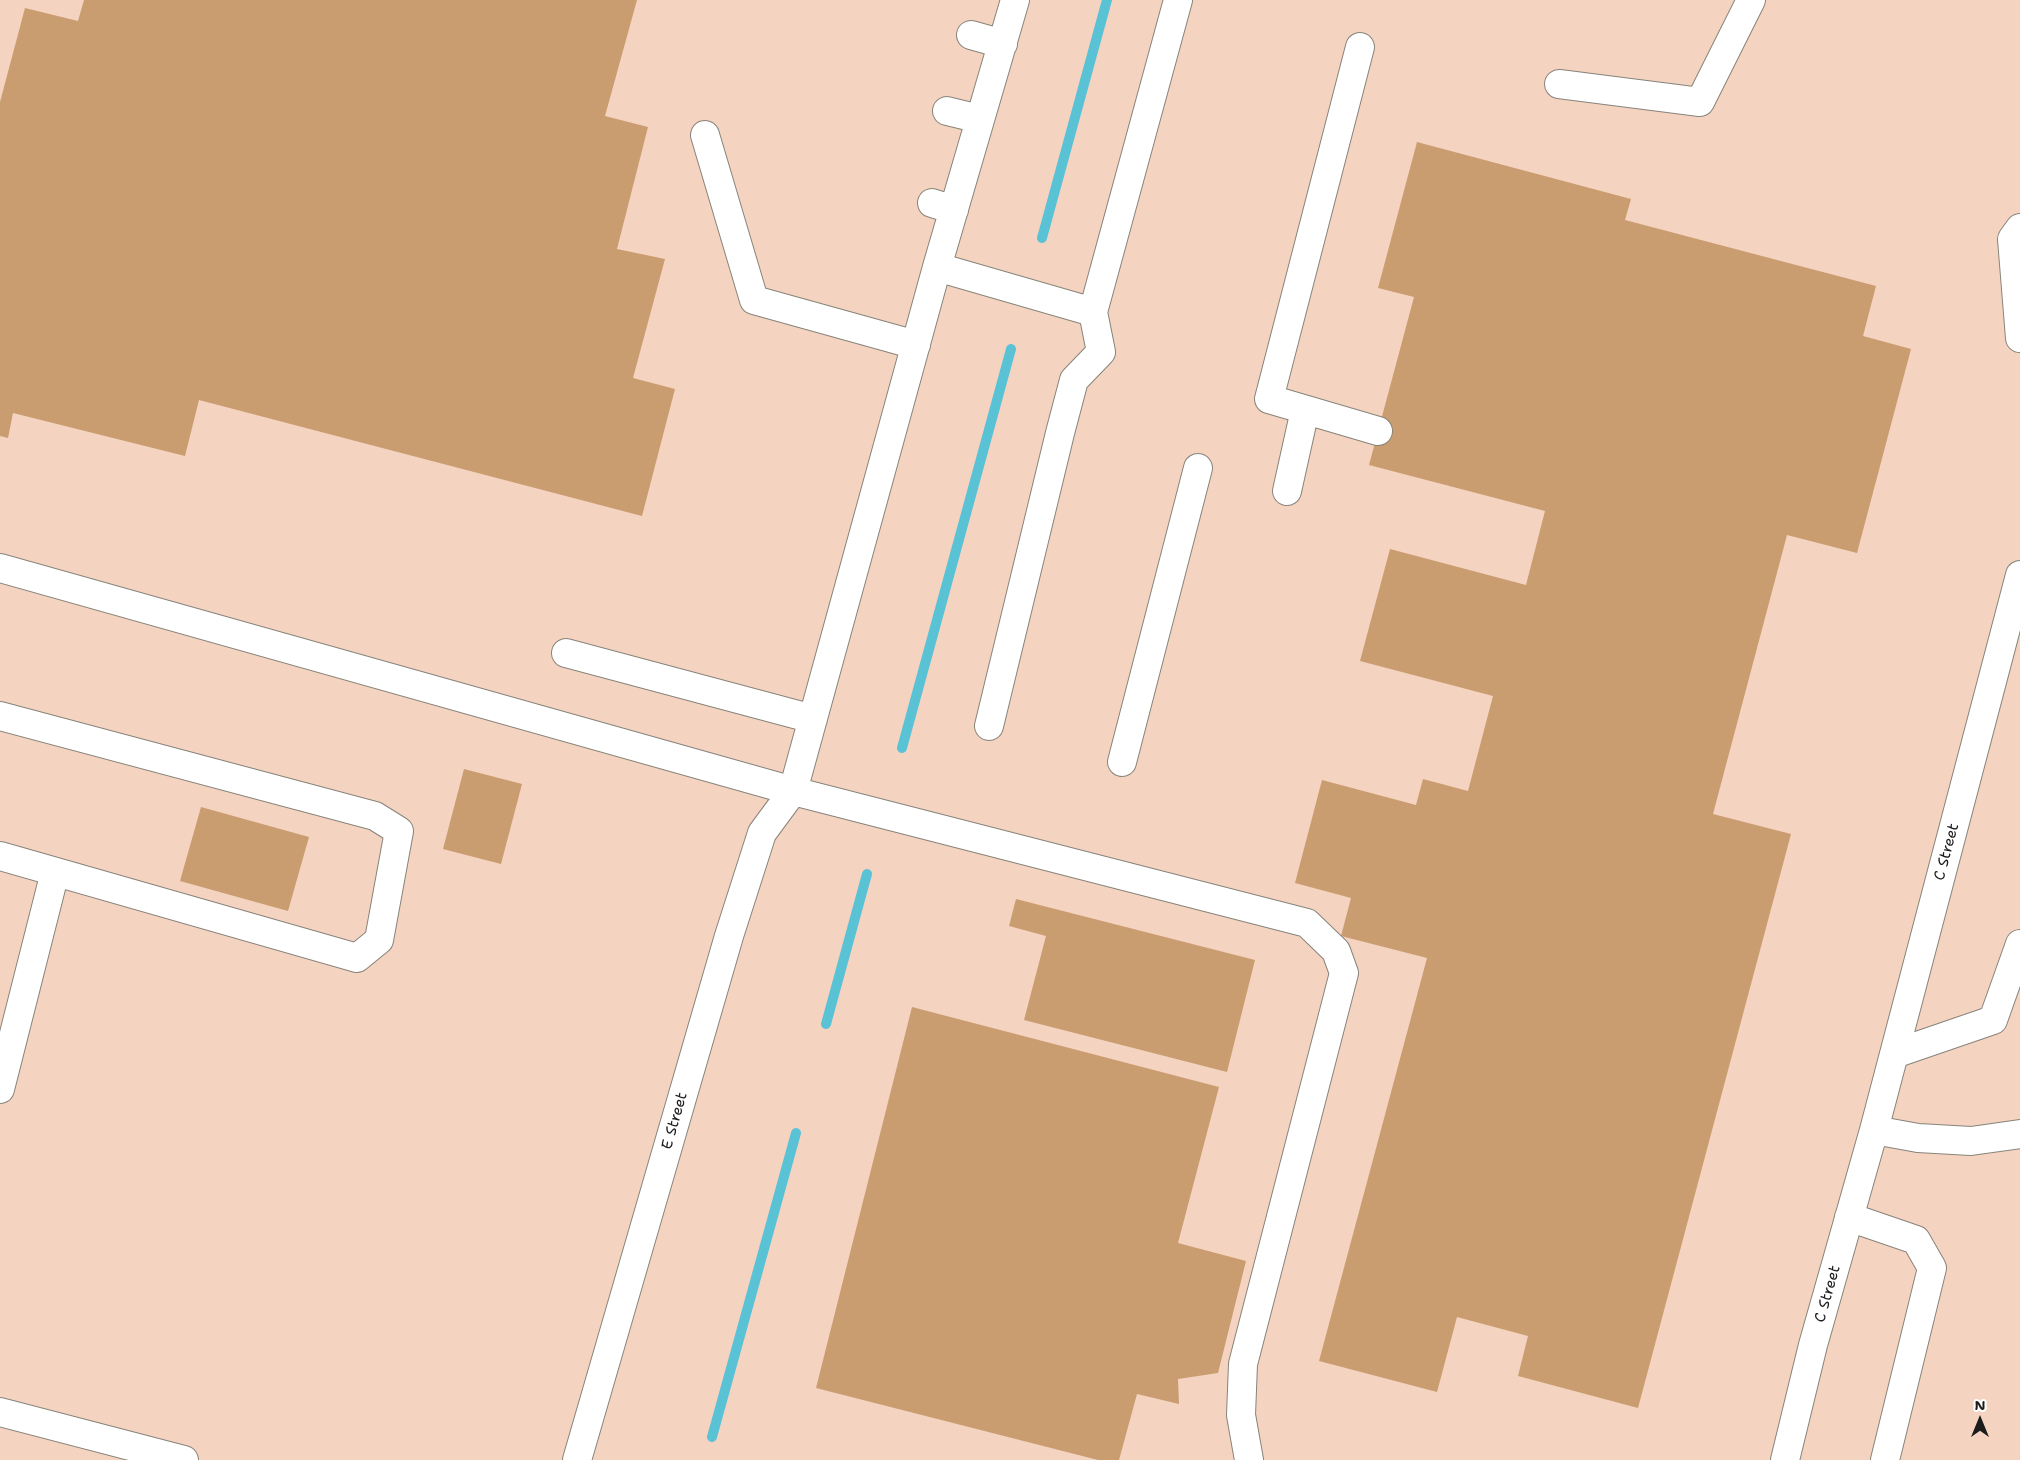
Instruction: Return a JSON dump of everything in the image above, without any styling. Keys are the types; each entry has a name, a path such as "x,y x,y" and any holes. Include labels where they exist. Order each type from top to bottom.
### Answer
{"street":[{"path":"794,791 937,267 943,207 980,119 1015,0"},
{"path":"989,726 1074,380 1100,352 1093,312 1178,0"},
{"path":"1559,84 1700,102 1750,0"},
{"path":"971,35 1003,44"},
{"path":"1360,47 1269,399 1378,431"},
{"path":"948,111 980,119"},
{"path":"705,135 754,300 916,344"},
{"path":"2020,228 2012,239 2020,338"},
{"path":"937,267 1093,312"},
{"path":"1286,491 1305,410"},
{"path":"1122,762 1198,468"},
{"path":"0,568 794,791 1307,923 1336,951 1344,973 1243,1364 1241,1415 1249,1460"},
{"name":"C Street","path":"1785,1460 1813,1345 2016,611 2020,574"},
{"path":"566,653 813,719"},
{"path":"0,716 375,816 399,831 379,940 357,958 6,858"},
{"name":"E Street","path":"577,1460 729,936 762,833 794,791"},
{"path":"0,1088 55,872"},
{"path":"1894,1054 1994,1020 2015,969 2020,944"},
{"path":"1874,1130 1918,1138 1971,1140 2020,1134"},
{"path":"1849,1217 1916,1240 1932,1268 1885,1460"},
{"path":"0,1412 184,1460"}],"shaded area":[{"path":"0,0 2020,0 2020,1460 0,1460"}],"building":[{"path":"84,0 637,0 605,116 648,127 617,249 665,259 633,378 675,389 642,516 199,400 185,456 13,413 8,438 0,436 0,102 25,8 78,21"},
{"path":"1417,142 1631,199 1625,220 1876,286 1863,336 1911,349 1857,553 1787,535 1713,814 1791,834 1638,1408 1518,1376 1528,1336 1457,1317 1437,1392 1319,1361 1427,958 1341,936 1351,898 1295,883 1322,780 1416,805 1423,779 1468,791 1493,696 1360,661 1390,549 1526,585 1545,511 1369,465 1414,297 1378,288"},
{"path":"464,769 522,784 501,864 443,849"},
{"path":"201,807 309,837 288,911 180,881"},
{"path":"1016,899 1255,960 1227,1072 1024,1020 1046,936 1009,926"},
{"path":"912,1007 1219,1087 1178,1243 1246,1261 1218,1373 1178,1379 1179,1404 1137,1394 1119,1460 1098,1460 816,1388"}],"waterway":[{"path":"1042,238 1107,0"},
{"path":"902,748 1011,349"},
{"path":"826,1024 867,874"},
{"path":"712,1437 796,1133"}]}
